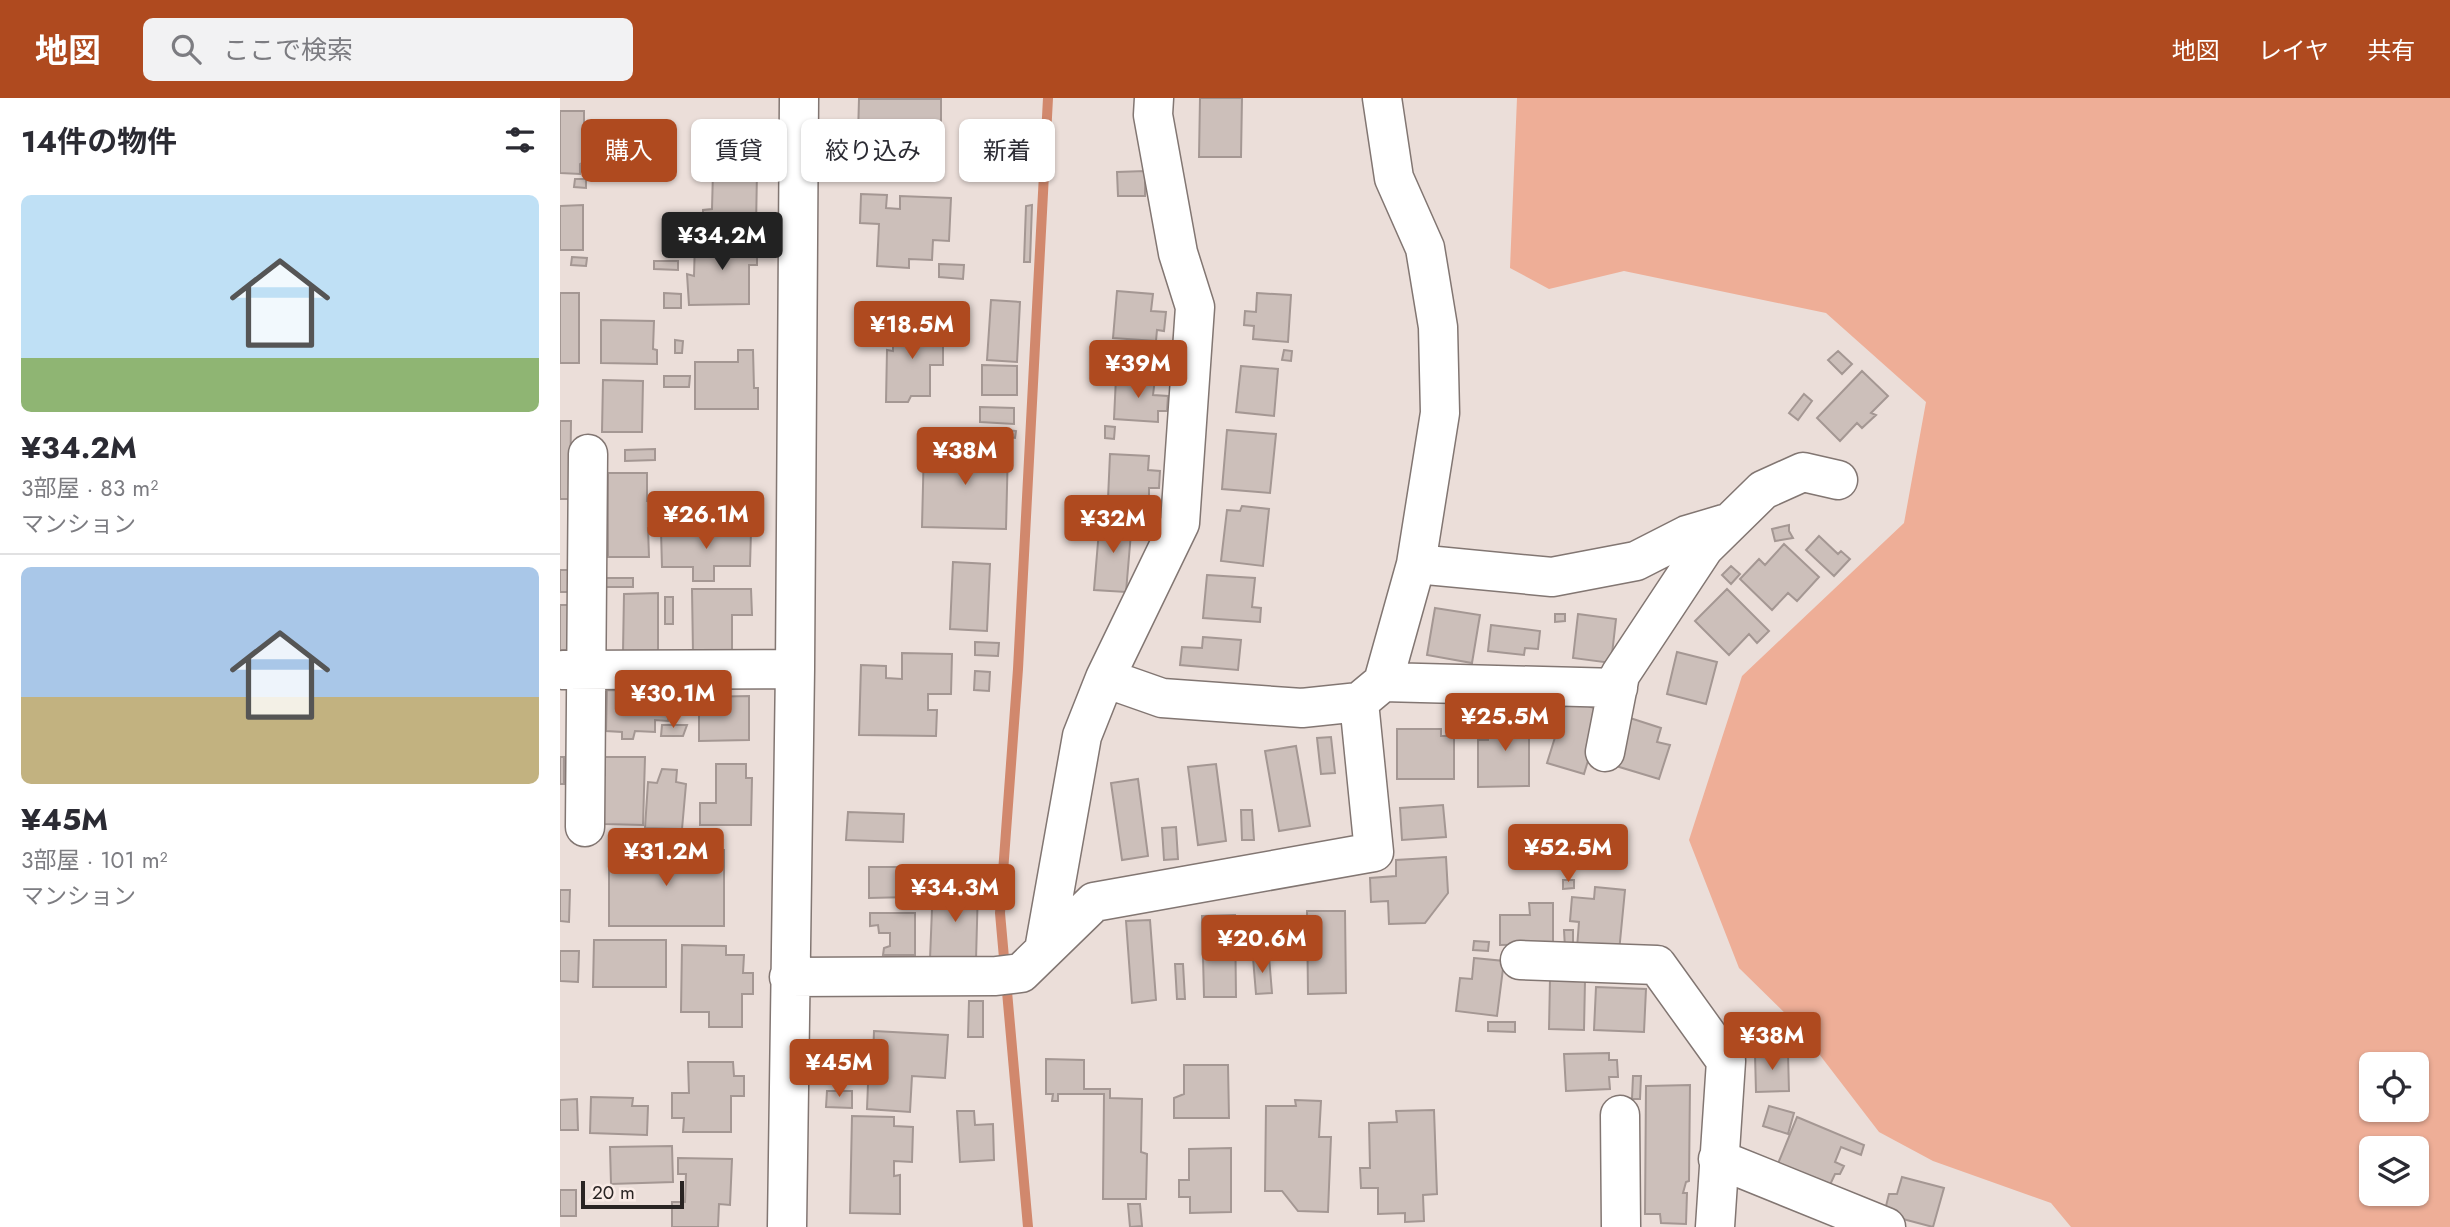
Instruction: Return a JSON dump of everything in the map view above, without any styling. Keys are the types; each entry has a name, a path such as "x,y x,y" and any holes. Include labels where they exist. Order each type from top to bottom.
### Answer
{"street":[{"path":"787,1227 799,98"},
{"path":"1021,966 1082,736 1105,678 1180,523 1195,307 1178,253 1153,115 1153,98"},
{"path":"789,977 1021,966 1094,902 1374,852 1371,692 1416,564 1440,413 1438,327 1425,248 1394,178 1382,98"},
{"path":"585,827 573,670 588,454"},
{"path":"1605,751 1620,676 1704,548 1763,490 1803,472 1838,480"},
{"path":"1416,564 1552,577 1636,561 1686,535 1730,523"},
{"path":"573,670 795,669"},
{"path":"1105,678 1162,698 1302,708 1371,692 1618,688"},
{"path":"1520,960 1657,965 1726,1061 1715,1227"},
{"path":"1620,1115 1621,1227"},
{"path":"1718,1158 1886,1227"}],"shaded area":[{"path":"1517,98 2450,98 2450,1227 2071,1227 2051,1203 1933,1161 1879,1132 1796,1024 1739,968 1689,840 1742,676 1904,523 1926,402 1826,313 1624,271 1549,289 1510,268"}],"building":[{"path":"1200,98 1242,98 1241,157 1199,157"},
{"path":"859,99 941,99 941,119 858,119"},
{"path":"560,111 584,111 584,119 581,119 580,174 560,173"},
{"path":"1145,171 1145,196 1118,196 1117,172"},
{"path":"575,179 586,182 586,188 574,187"},
{"path":"713,182 757,182 756,228 703,228 703,210 712,209"},
{"path":"861,194 887,195 886,208 900,209 900,196 951,198 949,241 933,240 932,260 909,259 909,268 877,266 879,224 860,223"},
{"path":"583,205 583,250 560,250 560,206"},
{"path":"1032,205 1030,262 1024,262 1026,206"},
{"path":"695,240 757,241 757,265 749,265 749,304 689,305 687,274 694,276"},
{"path":"572,257 587,258 586,266 571,265"},
{"path":"654,261 678,261 678,270 654,269"},
{"path":"939,264 964,265 963,279 939,277"},
{"path":"1117,291 1153,294 1151,311 1166,312 1164,331 1157,330 1156,341 1113,338"},
{"path":"560,293 579,293 579,363 560,363"},
{"path":"664,293 681,294 681,308 664,308"},
{"path":"1257,293 1291,295 1288,342 1253,339 1254,326 1244,325 1245,311 1256,312"},
{"path":"991,300 1020,302 1017,362 987,360"},
{"path":"893,319 904,319 904,327 943,327 943,365 930,365 930,396 911,396 908,402 886,402 887,350 893,351"},
{"path":"601,320 654,321 653,349 657,350 657,364 601,363"},
{"path":"675,340 683,341 682,353 675,353"},
{"path":"738,350 753,350 754,388 758,388 758,409 695,409 695,362 738,362"},
{"path":"1284,350 1292,351 1291,361 1282,360"},
{"path":"1838,351 1852,364 1842,374 1828,360"},
{"path":"982,365 1017,366 1017,395 982,395"},
{"path":"1241,366 1278,369 1274,416 1236,412"},
{"path":"1862,371 1888,396 1871,413 1876,415 1862,428 1857,423 1840,441 1817,418"},
{"path":"664,376 690,376 689,387 664,387"},
{"path":"1116,377 1155,379 1153,395 1168,396 1167,411 1158,411 1158,422 1114,419"},
{"path":"603,380 643,381 642,432 602,432"},
{"path":"1804,394 1812,401 1798,420 1789,413"},
{"path":"980,407 1014,408 1014,424 980,422"},
{"path":"560,421 571,421 570,499 560,499"},
{"path":"1105,426 1115,427 1114,439 1105,438"},
{"path":"1001,429 1016,431 1015,438 1000,436"},
{"path":"1227,430 1276,434 1270,493 1222,489"},
{"path":"924,445 1008,447 1006,529 922,527"},
{"path":"655,449 655,460 625,461 625,450"},
{"path":"1110,454 1149,456 1148,470 1160,471 1159,488 1149,488 1149,501 1108,499"},
{"path":"608,473 647,473 647,501 655,502 655,526 648,528 649,557 608,557"},
{"path":"1242,506 1269,509 1263,566 1221,561 1227,510 1240,511"},
{"path":"1100,518 1132,521 1126,592 1094,590"},
{"path":"1789,525 1793,538 1775,541 1772,529"},
{"path":"661,531 751,531 750,566 714,566 714,581 693,581 693,567 662,567"},
{"path":"1819,536 1838,554 1841,551 1850,559 1834,576 1806,550"},
{"path":"1784,544 1819,577 1797,601 1788,593 1772,610 1740,579 1759,559 1765,565"},
{"path":"953,562 990,564 987,631 950,629"},
{"path":"1731,566 1740,574 1731,584 1722,575"},
{"path":"560,570 572,570 572,592 560,592"},
{"path":"1207,575 1255,578 1252,607 1261,608 1260,622 1203,618"},
{"path":"599,578 633,578 633,587 599,587"},
{"path":"692,589 751,589 752,615 732,615 732,653 693,653"},
{"path":"1727,589 1769,631 1757,643 1749,634 1729,655 1695,621"},
{"path":"658,593 658,652 623,652 624,594"},
{"path":"665,597 673,597 673,624 665,624"},
{"path":"560,605 570,605 570,650 560,650"},
{"path":"1435,608 1480,615 1472,663 1427,655"},
{"path":"1555,614 1565,614 1565,621 1555,622"},
{"path":"1578,614 1616,619 1611,663 1573,658"},
{"path":"1491,625 1540,631 1538,649 1525,648 1524,655 1488,651"},
{"path":"1203,637 1241,640 1238,670 1180,665 1182,647 1202,648"},
{"path":"975,642 999,643 998,656 975,655"},
{"path":"1677,652 1717,662 1706,704 1667,694"},
{"path":"902,653 952,654 951,694 928,694 928,710 937,710 936,736 859,735 861,665 886,666 886,678 902,679"},
{"path":"975,671 990,672 989,691 974,690"},
{"path":"607,690 670,692 668,721 655,720 655,732 635,731 633,739 622,739 622,732 606,731"},
{"path":"749,696 749,740 699,741 699,697"},
{"path":"1567,699 1603,711 1584,774 1547,763"},
{"path":"1529,716 1529,786 1478,787 1478,740 1488,740 1488,717"},
{"path":"1630,718 1661,728 1657,742 1670,745 1659,779 1616,766"},
{"path":"662,725 687,725 683,736 661,736"},
{"path":"1397,729 1441,729 1441,736 1454,736 1454,779 1397,779"},
{"path":"1331,737 1335,773 1321,774 1317,738"},
{"path":"1296,746 1310,826 1279,831 1265,751"},
{"path":"560,757 564,757 564,784 560,784"},
{"path":"605,757 645,757 643,825 604,824 598,775 605,775"},
{"path":"716,764 746,764 746,778 752,778 751,825 700,825 700,803 716,803"},
{"path":"1216,764 1226,841 1198,845 1188,767"},
{"path":"662,769 677,770 676,782 686,784 682,829 645,828 648,782 657,783"},
{"path":"1138,779 1148,856 1122,860 1111,783"},
{"path":"1443,805 1446,837 1402,840 1400,808"},
{"path":"1241,810 1252,810 1254,840 1242,840"},
{"path":"848,812 904,814 903,842 846,840"},
{"path":"1176,827 1178,859 1164,860 1162,828"},
{"path":"609,850 724,850 724,926 609,926"},
{"path":"1446,857 1448,893 1425,923 1389,924 1388,901 1371,902 1370,878 1396,876 1396,860"},
{"path":"869,867 910,867 910,897 869,898"},
{"path":"1563,880 1574,880 1574,888 1563,889"},
{"path":"939,887 978,887 976,960 930,959 932,909 939,907"},
{"path":"1595,887 1625,890 1619,952 1577,948 1579,922 1570,921 1572,897 1594,899"},
{"path":"560,890 570,890 569,922 560,921"},
{"path":"1529,903 1553,903 1553,944 1500,945 1500,915 1530,915"},
{"path":"1307,911 1345,911 1346,993 1308,994"},
{"path":"870,913 915,913 915,955 883,955 884,948 890,946 890,933 879,933 878,925 870,926"},
{"path":"1235,915 1236,997 1204,997 1202,916"},
{"path":"1150,920 1156,1000 1132,1003 1126,921"},
{"path":"1564,930 1573,930 1573,948 1565,948"},
{"path":"594,940 666,940 666,987 593,987"},
{"path":"1474,941 1489,942 1488,951 1473,950"},
{"path":"682,945 726,946 726,955 744,955 743,973 753,973 753,994 742,994 742,1027 709,1027 709,1012 681,1012"},
{"path":"560,951 579,951 578,982 560,981"},
{"path":"1269,957 1272,993 1256,994 1253,958"},
{"path":"1474,958 1504,961 1497,1016 1456,1011 1460,978 1472,979"},
{"path":"1175,964 1183,964 1185,999 1177,999"},
{"path":"1550,979 1585,980 1584,1030 1549,1029"},
{"path":"1596,987 1646,989 1644,1032 1594,1030"},
{"path":"969,1001 983,1001 983,1037 968,1037"},
{"path":"1488,1022 1515,1022 1515,1032 1488,1031"},
{"path":"874,1031 948,1035 945,1078 912,1076 910,1112 867,1109 868,1084 862,1084 864,1057 873,1058"},
{"path":"1609,1053 1609,1060 1617,1060 1618,1077 1609,1077 1610,1089 1566,1091 1564,1054"},
{"path":"1788,1053 1789,1091 1756,1092 1755,1054"},
{"path":"1046,1059 1084,1060 1084,1089 1110,1089 1110,1098 1142,1099 1141,1152 1147,1154 1146,1199 1103,1199 1104,1094 1058,1094 1058,1101 1052,1101 1053,1094 1046,1094"},
{"path":"688,1062 733,1062 734,1076 744,1076 744,1096 731,1096 731,1132 683,1132 684,1118 672,1118 672,1093 689,1093"},
{"path":"1184,1065 1228,1065 1229,1118 1174,1118 1174,1098 1184,1094"},
{"path":"1633,1076 1641,1076 1640,1099 1632,1099"},
{"path":"1690,1085 1689,1181 1686,1182 1683,1193 1687,1193 1686,1224 1661,1223 1660,1214 1645,1214 1646,1086"},
{"path":"827,1091 852,1091 852,1108 826,1107"},
{"path":"591,1097 633,1098 632,1106 648,1106 647,1135 590,1133"},
{"path":"577,1099 578,1130 560,1130 560,1100"},
{"path":"1295,1100 1321,1101 1319,1137 1331,1137 1328,1212 1298,1211 1282,1191 1265,1191 1266,1106 1296,1106"},
{"path":"1769,1106 1794,1113 1788,1134 1763,1126"},
{"path":"1434,1110 1437,1194 1423,1195 1424,1221 1405,1222 1405,1213 1378,1214 1378,1188 1361,1188 1360,1168 1370,1168 1369,1123 1397,1122 1396,1111"},
{"path":"957,1111 974,1111 975,1125 993,1124 994,1160 960,1162"},
{"path":"852,1116 894,1117 894,1126 913,1127 912,1162 894,1161 894,1176 900,1175 900,1214 850,1213"},
{"path":"1797,1117 1864,1145 1861,1155 1841,1147 1835,1162 1844,1166 1840,1174 1835,1174 1829,1187 1777,1166"},
{"path":"672,1146 673,1182 611,1184 610,1147"},
{"path":"1231,1148 1231,1212 1190,1213 1190,1197 1179,1197 1179,1180 1189,1180 1189,1149"},
{"path":"678,1158 732,1159 730,1205 719,1204 718,1227 672,1227 672,1202 685,1202 686,1174 678,1174"},
{"path":"1902,1177 1944,1188 1933,1227 1884,1214 1889,1194 1897,1194"},
{"path":"560,1190 576,1190 576,1216 560,1216"},
{"path":"1128,1204 1140,1204 1142,1226 1130,1227"}],"waterway":[{"path":"1028,1227 1000,913 1018,669 1048,98"}]}
